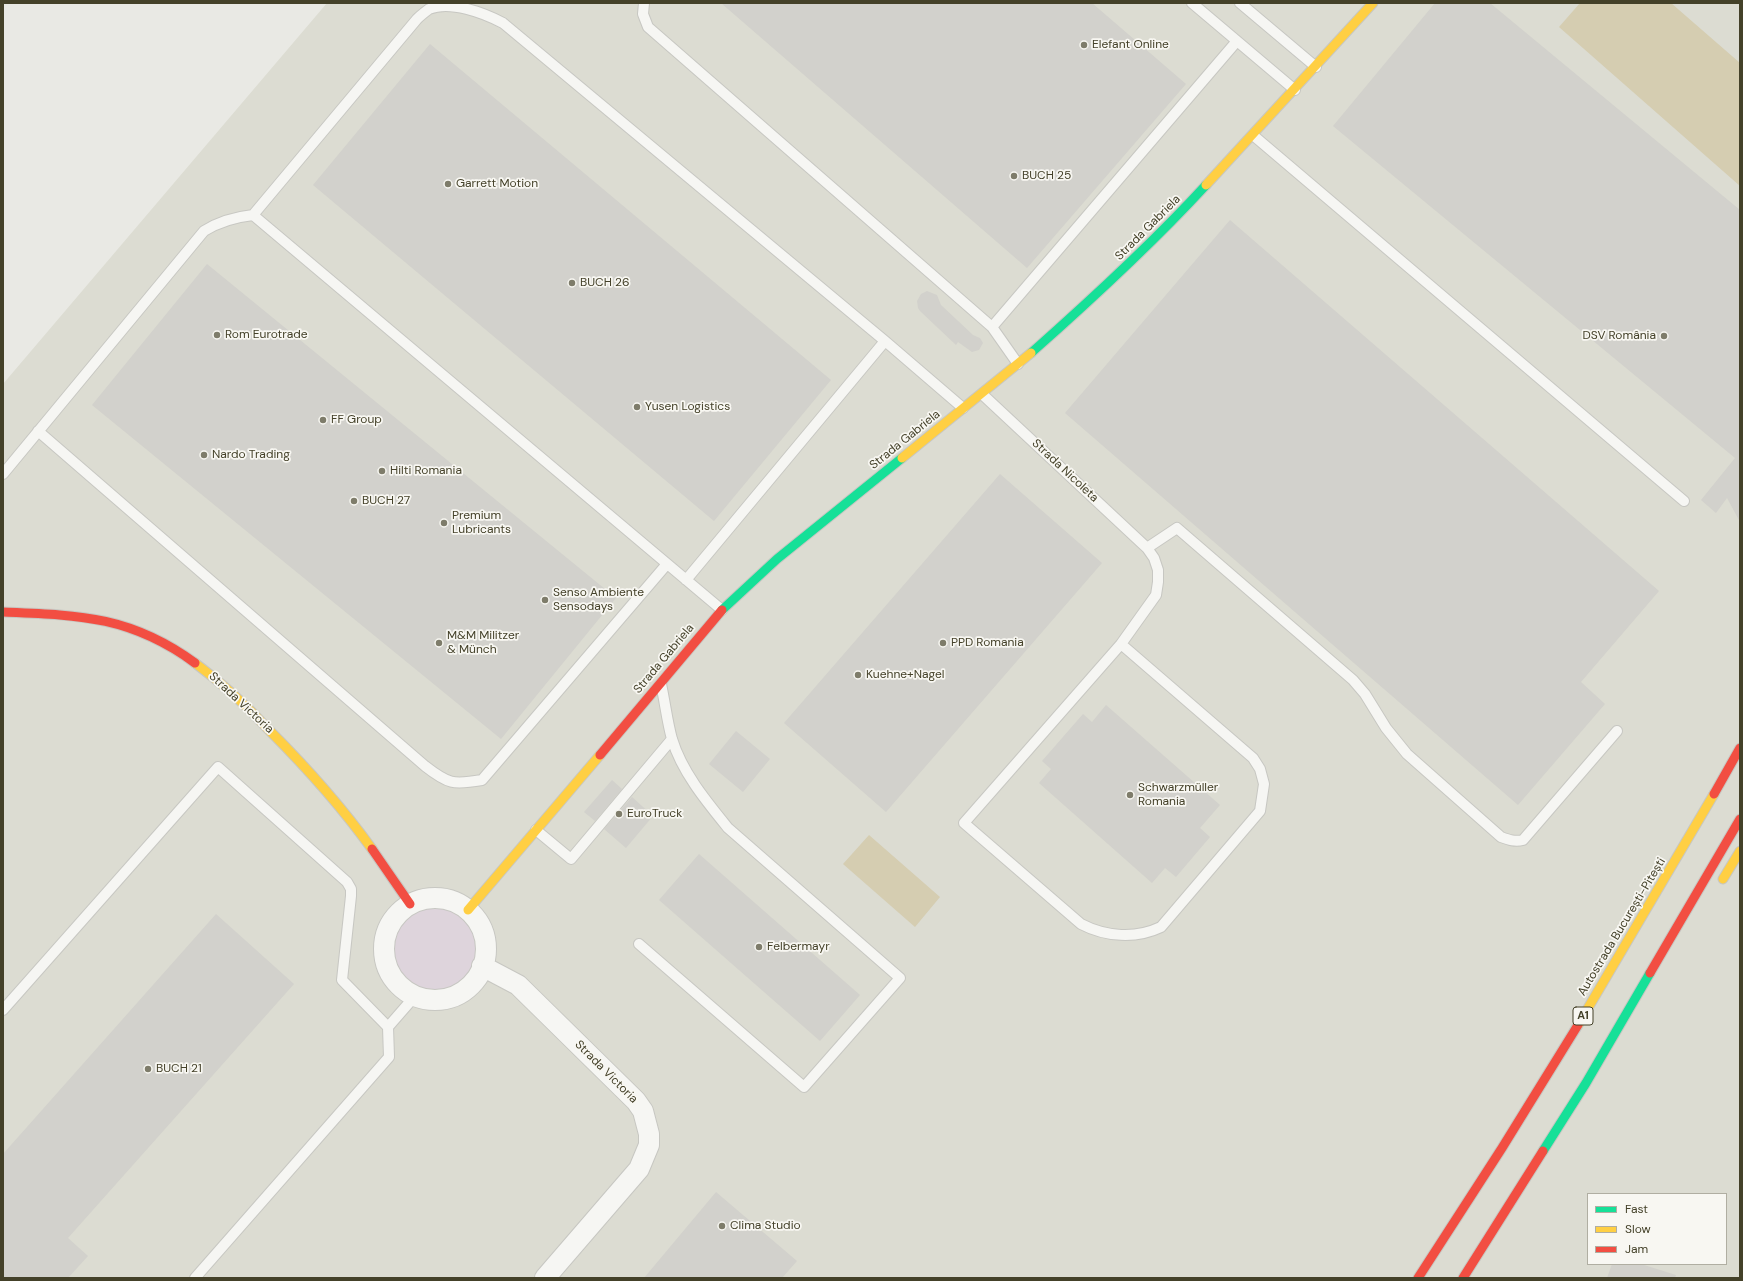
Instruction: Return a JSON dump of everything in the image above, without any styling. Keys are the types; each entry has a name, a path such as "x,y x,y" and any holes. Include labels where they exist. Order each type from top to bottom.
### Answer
{"main road":[{"name":"Strada Gabriela","path":"468,910 722,610 777,559 982,394 1092,299 1141,253 1254,136 1373,3"},
{"name":"Strada Victoria","path":"3,612 72,616 102,620 132,628 162,641 192,660 218,680 243,703 317,778 343,809 410,904"},
{"name":"Autostrada București-Pitești","path":"1418,1278 1555,1064 1688,840 1740,748"},
{"path":"1464,1278 1586,1083 1740,819"},
{"path":"1716,889 1740,851"},
{"path":"1464,1278 1574,1118 1611,1059"}],"street":[{"path":"440,898 455,902 468,910 476,919 484,936 485,954 482,966 476,978 467,988 455,995 442,999 428,999 415,996 401,987 391,975 385,960 384,949 388,928 397,914 410,904 425,899 440,898"},
{"name":"Strada Victoria","path":"482,966 518,985 636,1101 643,1111 649,1134 649,1145 639,1169 545,1278"}],"lane":[{"path":"644,3 643,14 648,27 992,328 1018,364"},
{"path":"1192,3 1295,90"},
{"path":"1240,3 1316,67"},
{"path":"3,474 204,231 216,223 236,217 253,215 417,19 430,8 449,4 468,7 503,23 885,341 963,408"},
{"path":"992,328 1237,41"},
{"path":"1254,136 1684,501"},
{"path":"253,215 722,610"},
{"path":"686,580 885,341"},
{"name":"Strada Nicoleta","path":"982,394 1147,548 1154,558 1158,570 1156,595 1121,644 964,823 1081,924 1106,934 1121,935 1148,933 1161,927 1260,811 1264,784 1260,769 1253,758 1121,644"},
{"path":"38,431 425,766 441,778 460,784 482,780 667,564"},
{"path":"1147,548 1177,528 1353,680 1365,694 1396,743 1406,754 1501,836 1508,840 1516,842 1523,840 1617,731"},
{"path":"639,944 804,1087 900,978 728,828 709,805 690,777 672,739 661,682"},
{"path":"536,830 571,859 672,739"},
{"path":"3,1010 218,767 347,882 351,889 351,896 342,980 388,1026 390,1053 387,1061 195,1278"},
{"path":"388,1026 415,996"}],"shaded area":[{"path":"327,3 1740,3 1740,1278 3,1278 3,384"},
{"path":"1580,3 1671,3 1740,63 1740,186 1559,27"},
{"path":"869,835 940,897 915,927 843,864"},
{"path":"435,898 454,902 471,913 482,930 486,949 482,968 471,985 454,996 435,1000 416,996 399,985 388,968 384,949 388,930 399,913 416,902"}],"building":[{"name":"BUCH 25","path":"721,3 1092,3 1186,84 1027,268"},
{"name":"DSV România","path":"1435,3 1490,3 1740,210 1740,522 1727,498 1716,513 1701,500 1735,458 1333,126"},
{"name":"BUCH 26","path":"430,44 831,380 714,521 313,185"},
{"path":"1230,220 1659,591 1581,682 1605,704 1518,805 1065,413"},
{"name":"BUCH 27","path":"207,264 616,598 501,739 92,405"},
{"path":"927,291 937,295 941,305 973,335 980,338 983,343 979,350 972,352 958,342 956,345 920,311 917,301 921,294"},
{"name":"PPD Romania","path":"1000,474 1102,563 886,812 784,723"},
{"name":"Schwarzmüller Romania","path":"1106,705 1220,805 1200,828 1210,837 1176,877 1165,868 1152,883 1039,783 1051,769 1042,761 1083,714 1092,722"},
{"path":"736,731 770,759 743,792 709,764"},
{"path":"612,780 622,789 595,821 584,812"},
{"path":"632,797 653,816 626,848 604,829"},
{"name":"Felbermayr","path":"699,854 860,995 820,1041 659,900"},
{"name":"BUCH 21","path":"216,914 294,984 68,1238 88,1256 68,1278 3,1278 3,1154"},
{"name":"Clima Studio","path":"716,1192 797,1261 782,1278 644,1278"},
{"path":"1612,1265 1644,1265 1676,1275 1675,1278 1607,1278"}],"traffic: fast":[{"path":"1031,353 1121,271 1206,185"},
{"path":"722,610 777,559 902,458"},
{"path":"1543,1151 1586,1083 1650,973"}],"traffic: slow":[{"path":"1206,185 1373,3"},
{"path":"902,458 1031,353"},
{"path":"195,663 225,687 297,759 336,803 372,849"},
{"path":"468,910 600,755"},
{"path":"1578,1025 1714,794"},
{"path":"1723,879 1740,851"}],"traffic: jam":[{"path":"600,755 722,610"},
{"path":"3,612 80,617 104,621 126,627 149,636 171,647 195,663"},
{"path":"1714,794 1740,748"},
{"path":"1650,973 1740,819"},
{"path":"372,849 410,904"},
{"path":"1418,1278 1502,1148 1578,1025"},
{"path":"1463,1278 1543,1151"}],"place":[{"name":"Elefant Online","path":"1084,45"},
{"name":"BUCH 25","path":"1014,176"},
{"name":"Garrett Motion","path":"448,184"},
{"name":"BUCH 26","path":"572,283"},
{"name":"Rom Eurotrade","path":"217,335"},
{"name":"DSV România","path":"1664,336"},
{"name":"Yusen Logistics","path":"637,407"},
{"name":"FF Group","path":"323,420"},
{"name":"Nardo Trading","path":"204,455"},
{"name":"Hilti Romania","path":"382,471"},
{"name":"BUCH 27","path":"354,501"},
{"name":"Premium Lubricants","path":"444,523"},
{"name":"Senso Ambiente Sensodays","path":"545,600"},
{"name":"M&M Militzer & Münch","path":"439,643"},
{"name":"PPD Romania","path":"943,643"},
{"name":"Kuehne+Nagel","path":"858,675"},
{"name":"Schwarzmüller Romania","path":"1130,795"},
{"name":"EuroTruck","path":"619,814"},
{"name":"Felbermayr","path":"759,947"},
{"name":"BUCH 21","path":"148,1069"},
{"name":"Clima Studio","path":"722,1226"}]}
